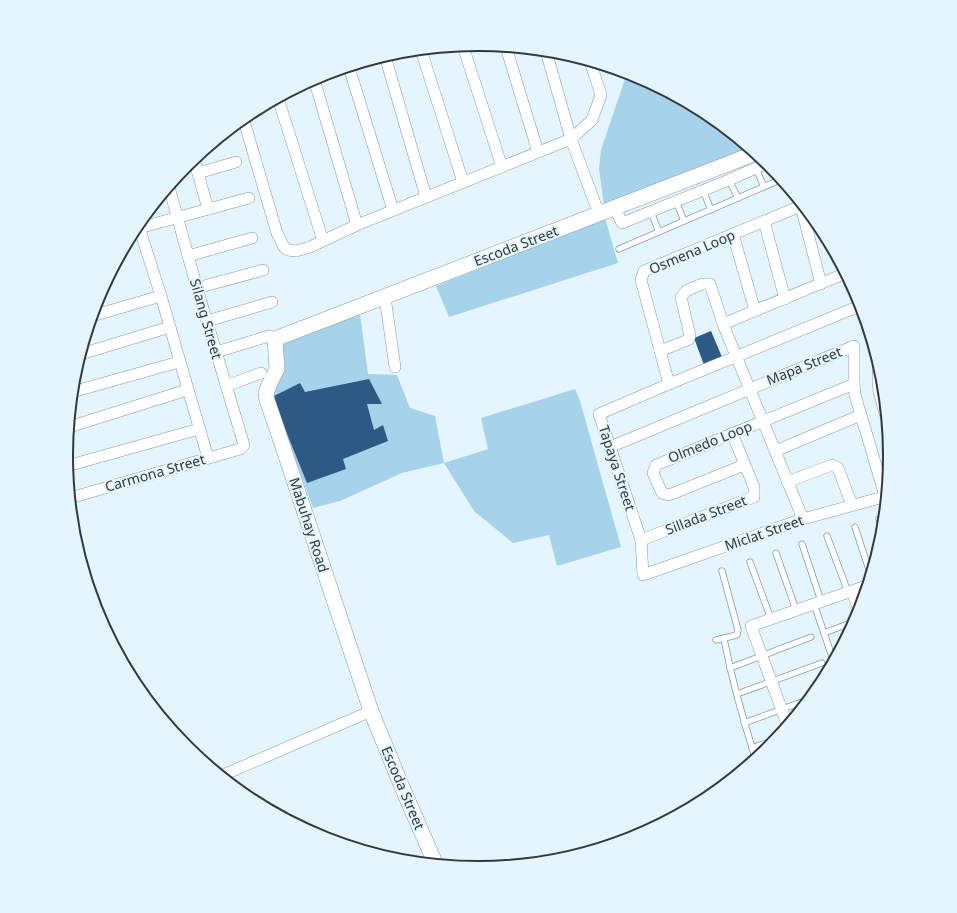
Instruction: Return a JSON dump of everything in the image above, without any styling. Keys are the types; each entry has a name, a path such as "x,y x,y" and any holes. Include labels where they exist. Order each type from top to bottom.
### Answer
{"street":[{"path":"465,52 502,167"},
{"path":"508,52 538,152"},
{"path":"422,55 462,182"},
{"path":"548,57 571,139 599,214"},
{"path":"387,62 426,197"},
{"path":"245,125 277,233 284,247 288,250 296,251 310,247 393,210 571,139 592,120 601,95 592,68"},
{"path":"351,72 393,210"},
{"path":"316,85 357,225"},
{"path":"280,103 323,241"},
{"path":"615,208 622,223 729,180 756,161"},
{"name":"Escoda Street","path":"275,339 615,208 756,161"},
{"path":"198,174 236,162"},
{"path":"196,166 208,209"},
{"name":"Silang Street","path":"171,193 197,288 244,445 240,449"},
{"path":"145,225 249,198"},
{"name":"Osmena Loop","path":"669,384 641,280 644,271 798,208"},
{"path":"804,216 820,284"},
{"path":"764,221 785,299"},
{"path":"140,233 161,296 187,390 208,458"},
{"path":"733,234 755,311"},
{"path":"188,256 252,238"},
{"path":"197,288 263,270"},
{"path":"723,324 841,275"},
{"path":"660,351 688,340 690,336 681,297 686,291 702,284 710,284 723,324 803,519"},
{"path":"99,314 161,296"},
{"path":"385,297 395,368"},
{"path":"207,321 272,302"},
{"name":"Tapaya Street","path":"643,575 641,540 599,414 855,308"},
{"path":"87,352 170,327"},
{"path":"216,352 269,336 275,339"},
{"name":"Mabuhay Road","path":"275,339 277,369 266,393 267,400 371,711"},
{"name":"Mapa Street","path":"610,447 854,346 854,384 861,415 883,486"},
{"path":"79,390 179,362"},
{"path":"226,386 261,372"},
{"name":"Olmedo Loop","path":"744,464 669,495 662,493 653,473 656,465 854,384"},
{"path":"74,425 187,390"},
{"path":"775,451 861,415"},
{"path":"73,464 199,429"},
{"name":"Sillada Street","path":"641,540 754,497 754,487 732,433"},
{"name":"Carmona Street","path":"75,497 240,449"},
{"path":"787,482 832,464 838,468 852,505"},
{"name":"Miclat Street","path":"643,575 803,519 882,497"},
{"path":"786,721 751,626 862,587"},
{"path":"850,591 856,604"},
{"path":"226,773 371,711"},
{"name":"Escoda Street","path":"371,711 434,860"}],"lane":[{"path":"756,162 764,187"},
{"path":"729,180 738,198"},
{"path":"619,250 776,182"},
{"path":"703,190 711,210"},
{"path":"676,201 684,221"},
{"path":"651,212 659,232"},
{"path":"854,527 868,567"},
{"path":"827,536 850,591"},
{"path":"802,544 818,603 824,633 833,654"},
{"path":"776,553 796,610"},
{"path":"750,562 771,619"},
{"path":"716,640 737,636 738,630 722,571"},
{"path":"824,633 847,624"},
{"path":"730,668 811,637"},
{"path":"724,639 744,723 754,754"},
{"path":"737,694 822,663"},
{"path":"744,723 800,703"},
{"path":"752,748 764,744"}],"shaded area":[{"path":"625,79 681,105 704,119 744,150 604,205 599,169 601,150"},
{"path":"605,218 618,263 449,317 436,286"},
{"path":"360,313 368,374 397,375 410,408 435,416 444,463 402,473 340,501 313,508 272,397 280,343"},
{"path":"575,389 580,401 621,547 557,566 549,535 513,543 474,511 444,463 488,449 481,418"}],"building":[{"path":"711,331 722,357 704,365 694,338"},
{"path":"369,379 382,404 367,404 374,430 383,425 388,441 343,459 346,469 307,483 272,397 300,383 305,392"}]}
